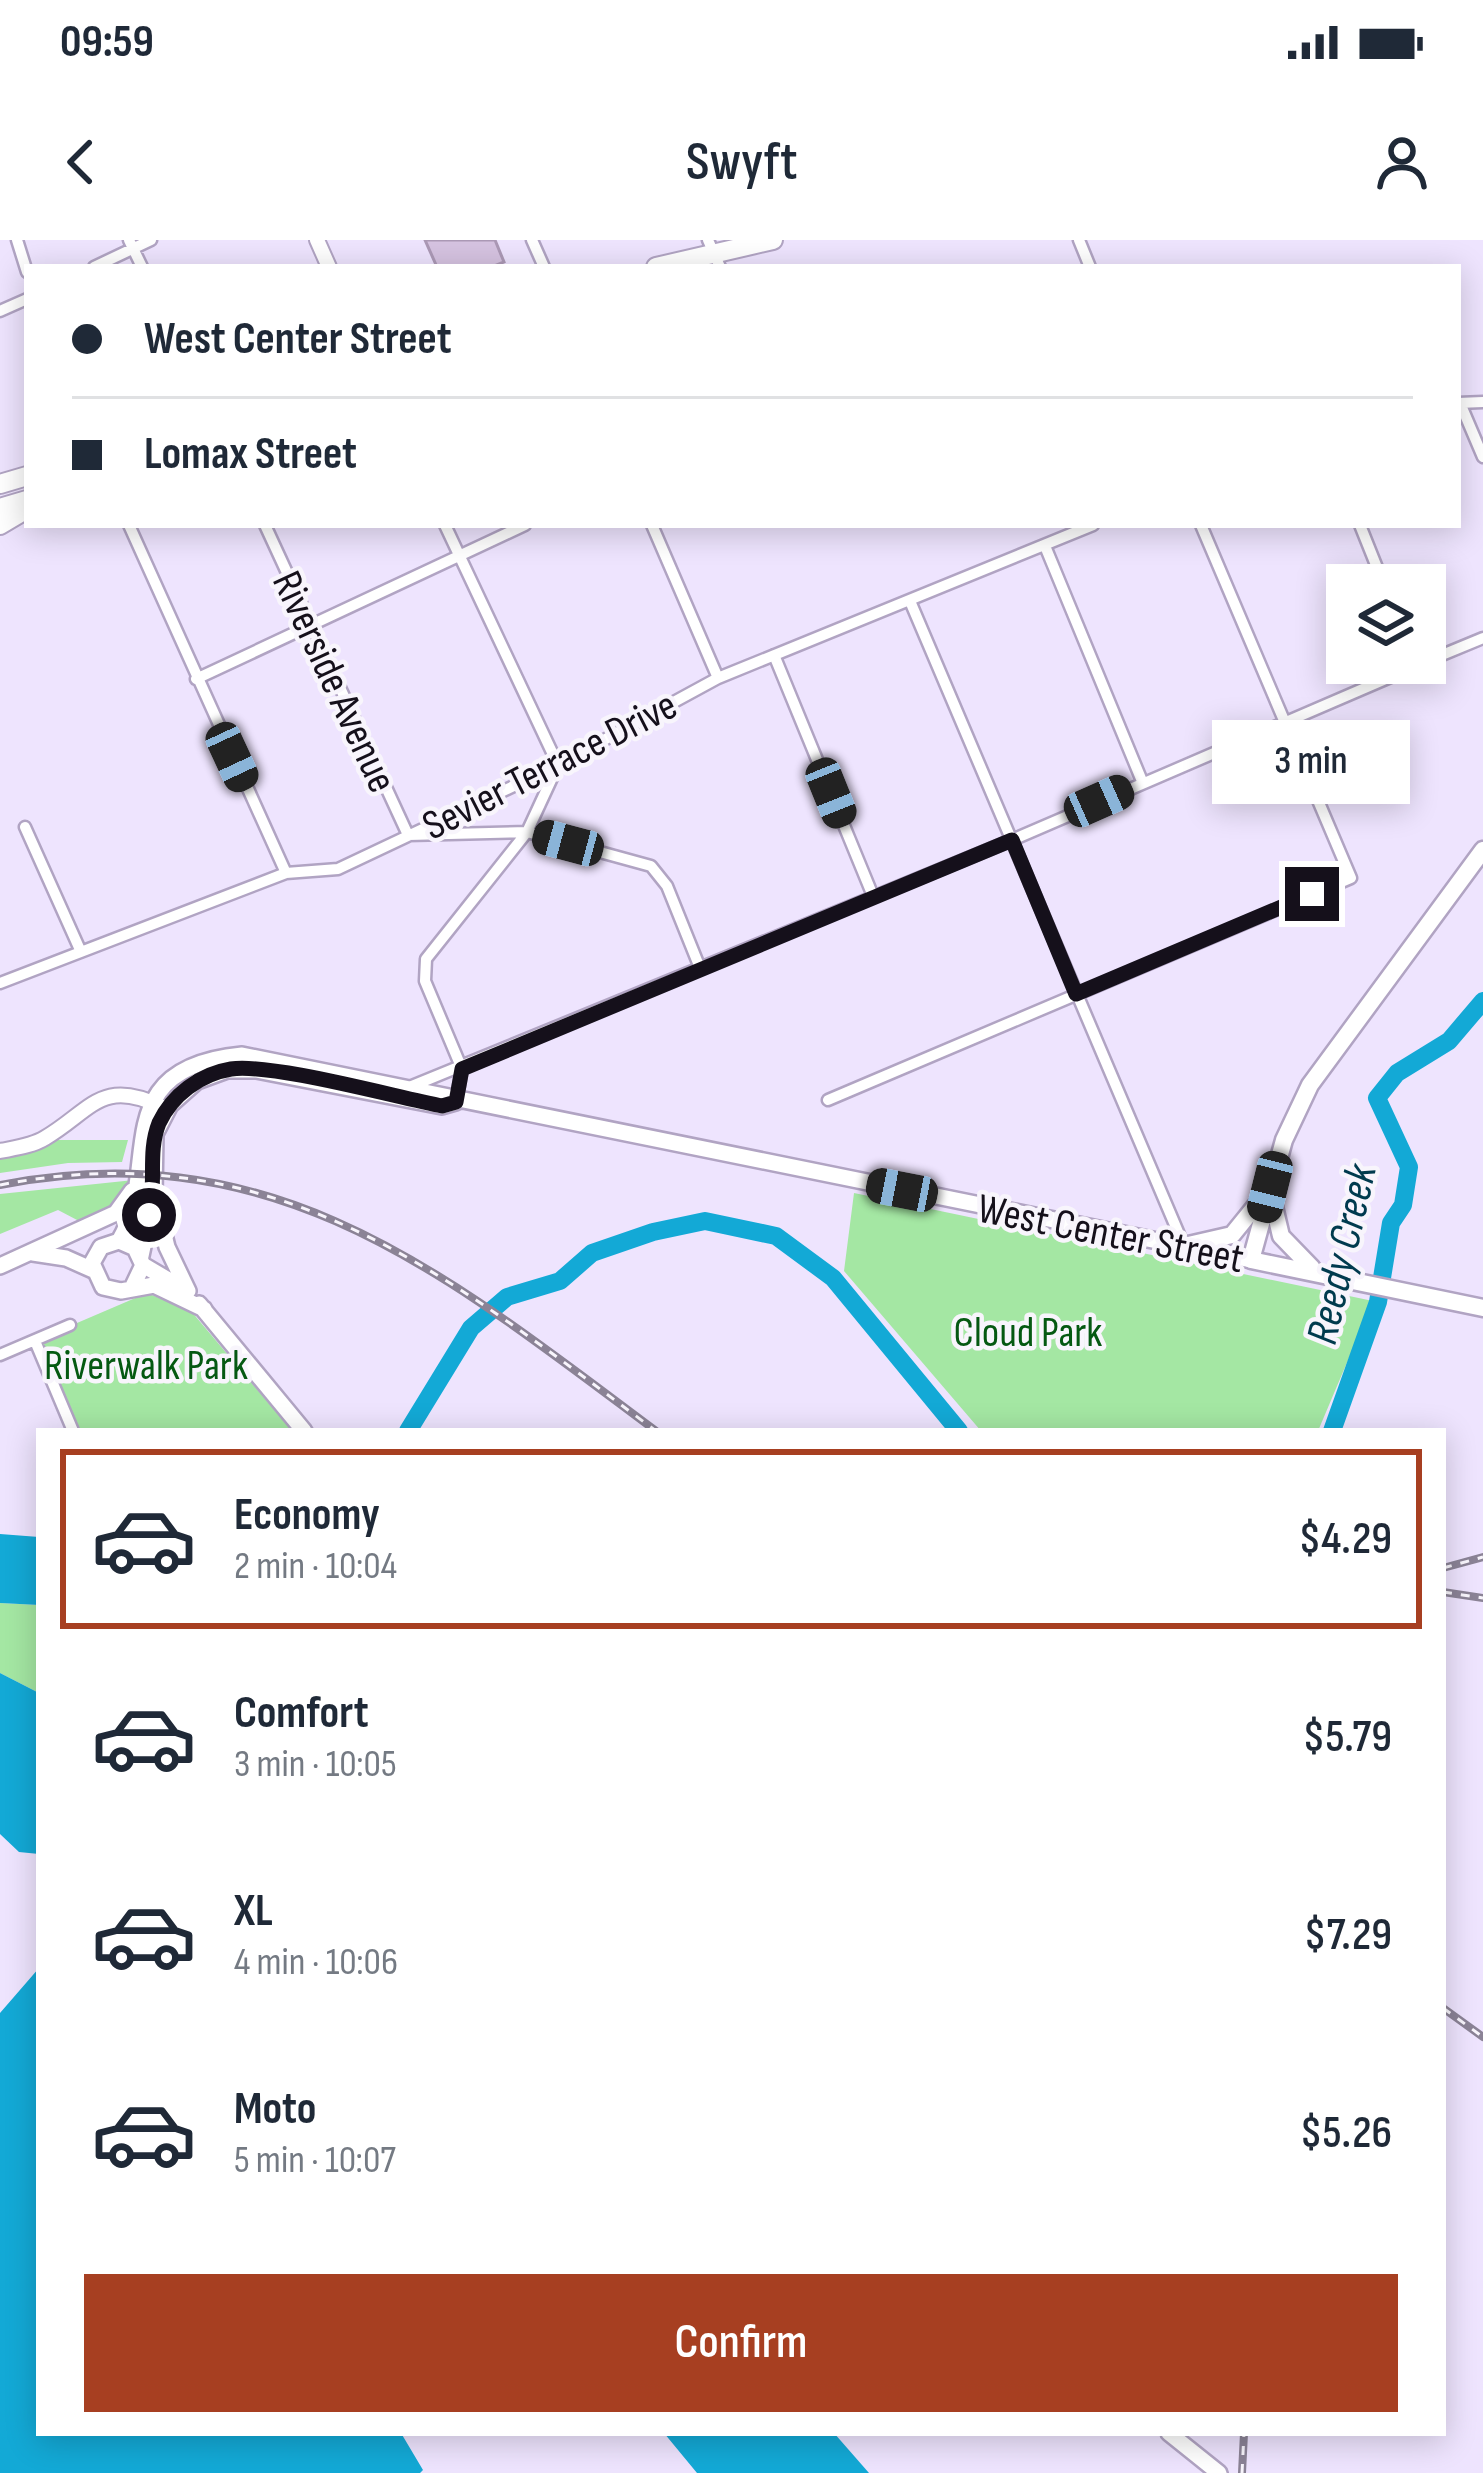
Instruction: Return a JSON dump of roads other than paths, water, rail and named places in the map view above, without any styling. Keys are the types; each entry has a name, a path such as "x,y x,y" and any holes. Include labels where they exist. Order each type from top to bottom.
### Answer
{"highway":[{"path":"674,264 773,240"}],"main road":[{"path":"1251,1260 1285,1139 1310,1085 1483,850"},
{"name":"West Center Street","path":"160,1106 195,1065 242,1054 445,1093 456,1102"},
{"name":"West Center Street","path":"160,1106 197,1081 240,1068 442,1106 456,1102 1483,1308"},
{"path":"34,1251 99,1250 118,1241 132,1217 139,1140 160,1106"},
{"path":"160,1106 152,1148 154,1195 167,1247 188,1291"},
{"path":"0,1266 116,1214 135,1183"},
{"path":"1184,1246 1214,1243 1238,1231 1270,1187"},
{"path":"1270,1187 1281,1236 1297,1257 1321,1274"},
{"path":"133,1286 154,1195"},
{"path":"118,1241 188,1291 302,1428"},
{"path":"99,1250 93,1270 97,1281 112,1291 154,1286 204,1309"},
{"path":"34,1251 93,1270"},
{"path":"1173,2436 1219,2473"}],"street":[{"path":"99,264 131,244 151,240"},
{"path":"1461,408 1483,457"},
{"path":"130,528 286,873"},
{"name":"Riverside Avenue","path":"266,528 408,835 526,832 651,866 668,886 700,968"},
{"path":"446,528 558,765 526,832 426,959 424,980 462,1069 456,1102"},
{"path":"196,679 518,528"},
{"path":"653,528 718,678"},
{"name":"Sevier Terrace Drive","path":"0,983 286,873 338,869 558,765 718,678 1086,528"},
{"path":"828,1100 1351,878 1202,528"},
{"path":"1361,528 1376,564"},
{"path":"1045,546 1142,782"},
{"path":"910,601 1184,1246"},
{"path":"1446,653 1483,638"},
{"path":"774,656 873,896"},
{"path":"412,1086 1012,840 1373,684"},
{"path":"25,827 81,952"},
{"path":"0,1150 43,1140 94,1099 111,1095 160,1106"},
{"path":"0,1355 70,1325"},
{"path":"35,1340 73,1428"}],"water":[{"path":"0,1534 36,1537 36,1605 0,1603"},
{"path":"0,1673 36,1691 36,1854 19,1852 0,1834"},
{"path":"36,1971 36,2436 403,2436 423,2470 420,2473 0,2473 0,2013"},
{"path":"666,2436 837,2436 869,2473 697,2473"}],"waterway":[{"name":"Reedy Creek","path":"1333,1428 1378,1302 1391,1223 1403,1205 1409,1167 1377,1098 1397,1073 1449,1041 1483,1001"},
{"name":"Reedy Creek","path":"410,1428 471,1328 507,1297 560,1281 592,1253 705,1221 776,1236 833,1278 957,1428"}],"railway":[{"path":"0,1185 99,1174 190,1179 274,1198 354,1230 430,1271 652,1428"},
{"path":"1446,1567 1483,1557"},
{"path":"1446,1592 1483,1598"},
{"path":"1446,2010 1483,2037"},
{"path":"1242,2473 1244,2436"}],"park label":[{"name":"Cloud Park","path":"1028,1331"},
{"name":"Riverwalk Park","path":"146,1364"}]}
